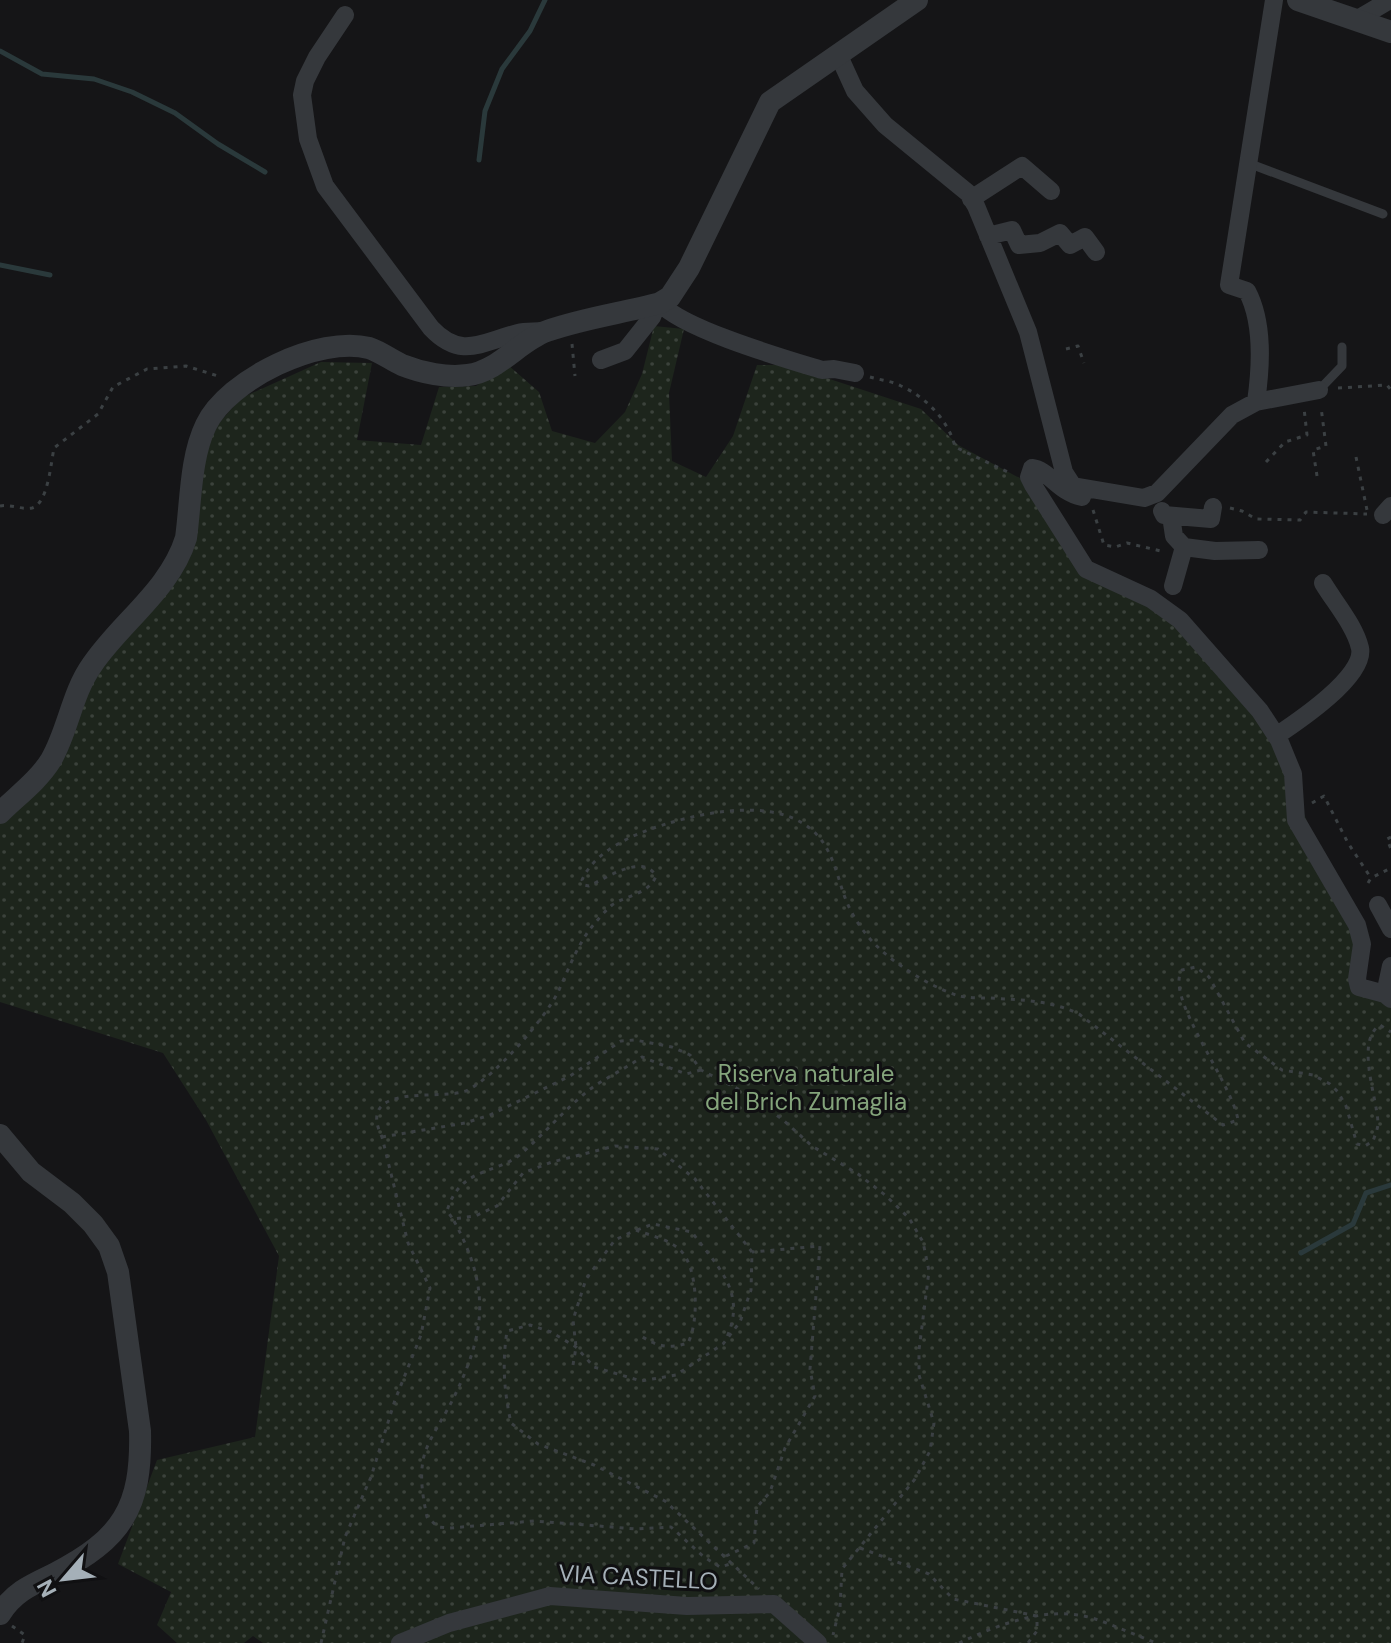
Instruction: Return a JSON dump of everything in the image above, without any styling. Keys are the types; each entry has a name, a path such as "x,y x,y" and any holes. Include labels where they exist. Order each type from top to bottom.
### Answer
{"street":[{"path":"345,15 309,69 302,95 308,139 325,186 431,328 446,342 464,348 521,332 557,328 659,304 670,297 689,268 770,102 917,0"},
{"path":"1256,402 1261,366 1254,304 1247,291 1229,285 1274,0"},
{"path":"1298,0 1391,32"},
{"path":"1356,20 1390,0"},
{"path":"839,56 855,91 885,125 968,193 1028,332 1064,472 1073,486 1093,494"},
{"path":"971,199 1022,166 1051,191"},
{"path":"988,236 1012,230 1019,245 1040,243 1060,233 1070,245 1085,237 1096,252"},
{"path":"601,360 625,351 659,304"},
{"path":"659,304 692,324 753,348 822,370 855,373"},
{"path":"0,813 51,759 88,669 106,644 156,591 181,553 186,538 199,443 208,421 244,383 271,366 310,351 338,347 369,348 405,366 444,376 470,375 487,369 557,328"},
{"path":"1311,391 1256,402 1232,415 1157,493 1144,498 1065,492 1040,468 1032,468 1029,477 1086,569 1151,599 1180,620 1260,711 1276,736 1293,774 1295,813 1308,843 1357,925 1362,944 1357,979 1359,987 1388,997 1391,966"},
{"path":"1157,493 1164,515 1211,519 1213,507"},
{"path":"1171,516 1174,536 1184,547 1215,551 1259,550"},
{"path":"1173,586 1184,547"},
{"path":"1276,736 1338,688 1361,654 1357,641 1323,583"},
{"path":"1378,905 1391,929"},
{"path":"0,1135 31,1172 72,1203 93,1224 109,1246 118,1272 140,1431 140,1454 132,1502 122,1523 106,1542 79,1561 10,1598 4,1619"},
{"name":"VIA CASTELLO","path":"400,1643 449,1623 550,1596 687,1606 774,1604"},
{"path":"774,1604 818,1643"}],"lane":[{"path":"1248,163 1383,214"},
{"path":"1311,391 1342,366 1342,347"}],"path":[{"path":"557,328 573,346 575,376"},
{"path":"1066,349 1078,346 1084,363"},
{"path":"0,506 32,508 39,504 45,493 54,448 98,414 113,387 147,369 186,366 244,383"},
{"path":"855,373 901,386 934,409 952,434 955,447 992,466 1029,477"},
{"path":"1311,391 1390,387"},
{"path":"1266,462 1285,442 1307,435 1311,391"},
{"path":"1311,391 1326,446 1313,450 1317,476"},
{"path":"1213,507 1242,511 1256,519 1300,520 1306,512 1367,514 1356,457"},
{"path":"1093,494 1094,519 1104,545 1115,547 1127,543 1154,548"},
{"path":"1295,813 1324,796 1348,843 1371,878"},
{"path":"321,1643 345,1537 371,1477 395,1400 421,1335 430,1288 408,1243 382,1137 376,1125 378,1115 382,1107 396,1097 464,1092 497,1067 524,1038 557,993 591,927 610,907 653,884 656,876 647,867 634,867 589,886 584,885 582,880 587,870 612,848 646,830 713,812 777,812 805,824 819,836 828,850 852,916 868,938 900,966 960,996 1061,1005 1079,1014 1223,1125 1238,1120 1235,1105 1192,1023 1178,989 1177,977 1182,970 1196,967 1209,977 1245,1043 1264,1059 1282,1070 1305,1073 1330,1084 1346,1106 1357,1144 1365,1146 1373,1141 1378,1126 1368,1042 1374,1029 1380,1025 1391,1032"},
{"path":"1391,837 1387,839 1391,849"},
{"path":"1368,883 1371,878 1391,868"},
{"path":"382,1137 465,1123 490,1115 570,1076 621,1041 635,1040 672,1047 690,1055 701,1070 744,1092 782,1119 812,1146 867,1181 909,1218 923,1242 929,1271 919,1375 934,1423 930,1451 915,1479 842,1569 840,1607 831,1643"},
{"path":"701,1070 686,1074 642,1057 591,1088 519,1156 481,1171 463,1184 450,1200 447,1211 468,1245 477,1272 481,1303 478,1333 465,1376 424,1455 422,1478 427,1517 438,1527 534,1521 637,1529 671,1527 720,1567 734,1563"},
{"path":"453,1219 475,1216 497,1206 523,1173 615,1146 658,1149 695,1179 752,1252 751,1290 740,1322 723,1344 676,1375 641,1381 594,1367 576,1347 551,1332 530,1325 507,1331 503,1354 504,1389 511,1423 538,1444 594,1465 665,1501 774,1604"},
{"path":"573,1365 576,1347 573,1320 586,1279 615,1240 653,1224 692,1232 731,1287 734,1321 723,1344"},
{"path":"636,1230 666,1241 683,1253 694,1284 696,1307 688,1343 672,1348 655,1345 641,1336"},
{"path":"726,1556 754,1543 757,1507 770,1492 785,1448 815,1396 810,1369 820,1246 752,1252"},
{"path":"860,1548 929,1574 953,1599 1037,1616"},
{"path":"959,1643 1006,1622 1048,1614 1090,1617 1156,1643"},
{"path":"1028,1643 1037,1631 1037,1616"},
{"path":"4,1619 25,1635 22,1643"}],"green space":[{"name":"Riserva naturale del Brich Zumaglia","path":"654,326 684,329 669,393 672,461 706,477 733,436 757,365 787,365 921,409 958,445 1027,482 1080,570 1134,597 1177,624 1273,740 1352,928 1357,945 1351,973 1391,1006 1391,1643 263,1643 253,1636 244,1643 177,1643 157,1625 171,1592 118,1564 157,1460 255,1437 279,1256 206,1120 163,1053 0,1002 0,821 57,766 94,670 185,558 201,466 213,430 241,398 321,362 372,363 357,440 421,445 439,387 476,386 508,365 539,392 552,431 595,443 625,412 642,374"}],"waterway":[{"path":"479,160 485,111 502,69 530,31 545,0"},
{"path":"0,51 42,74 94,79 132,92 175,113 265,172"},
{"path":"0,265 50,275"},
{"path":"1301,1253 1353,1224 1366,1193 1391,1185"}]}
